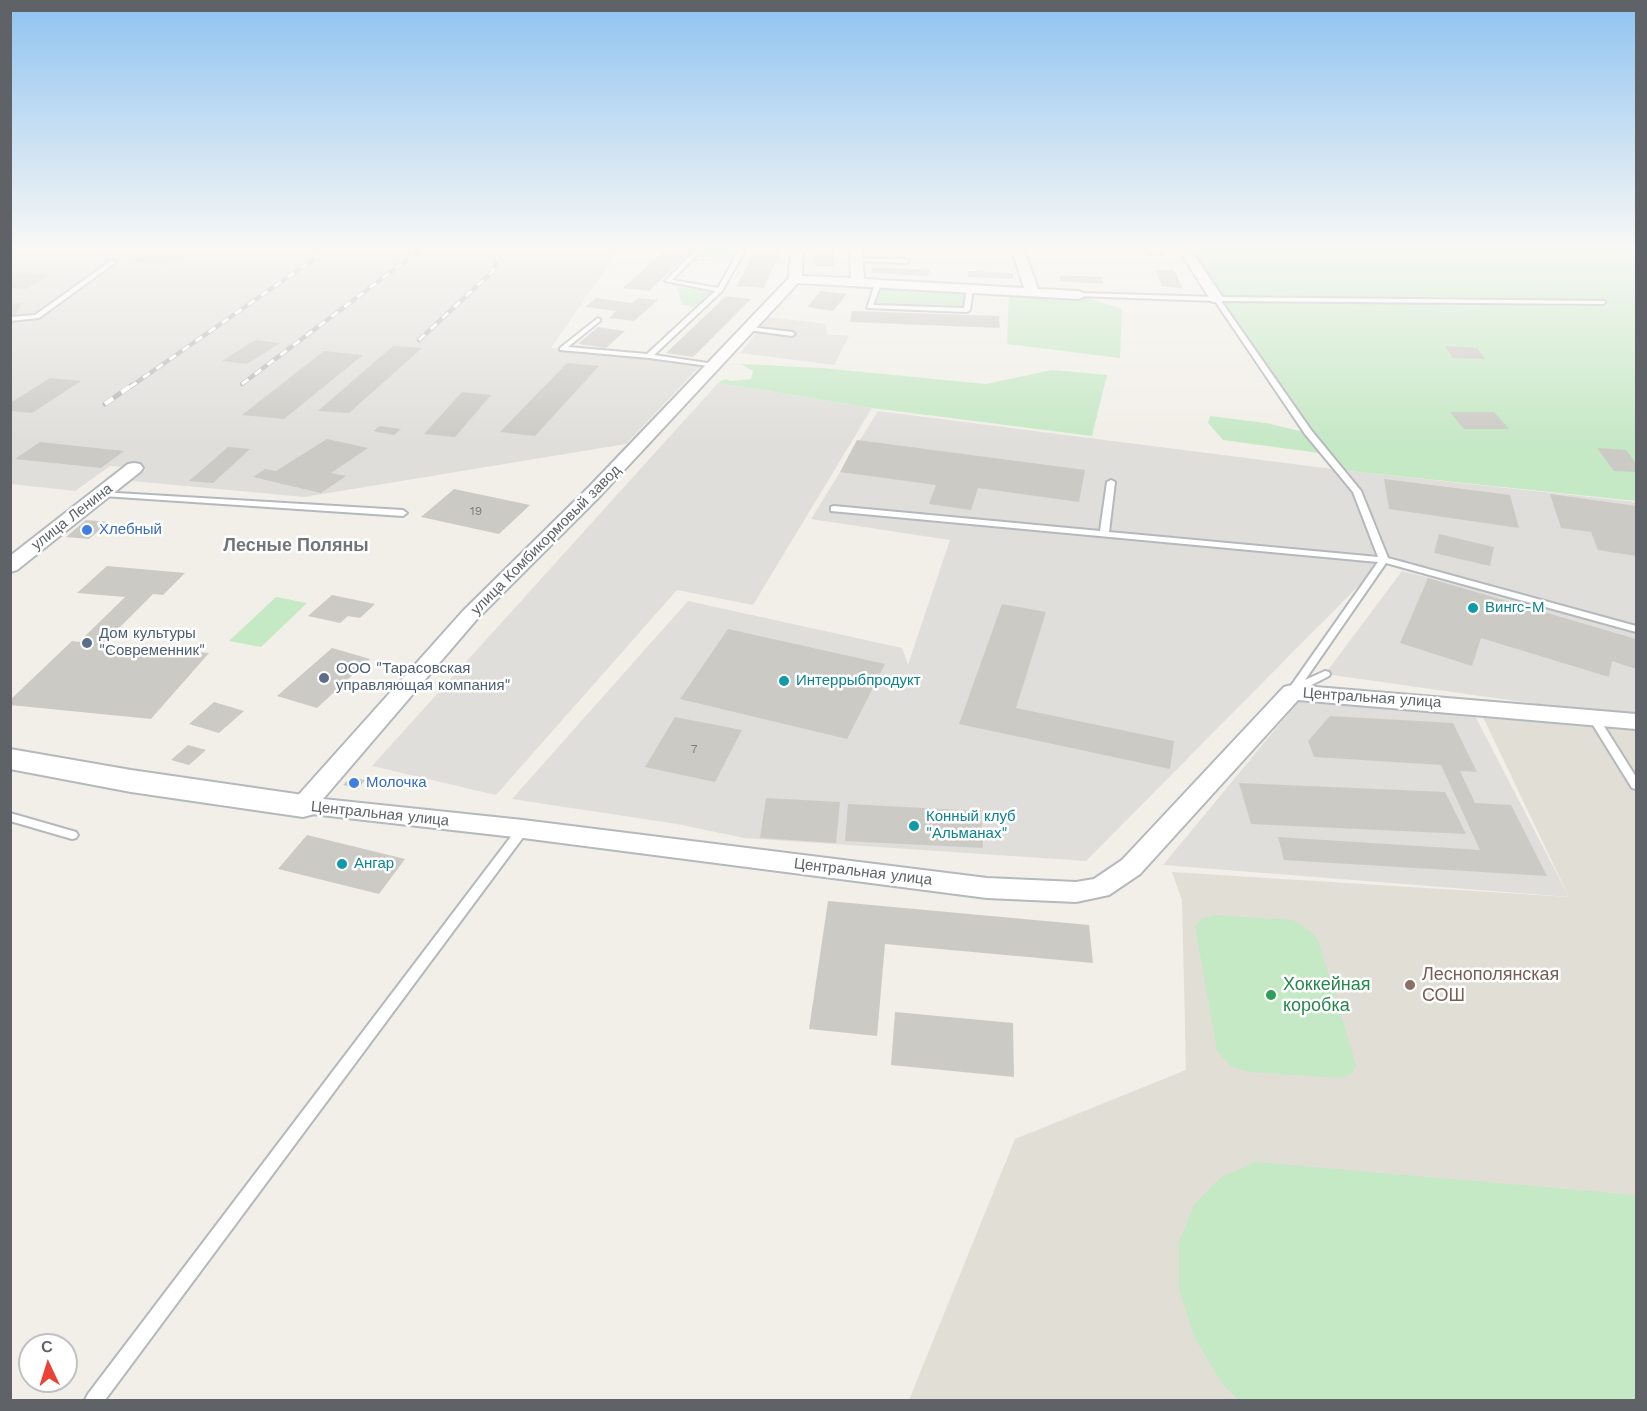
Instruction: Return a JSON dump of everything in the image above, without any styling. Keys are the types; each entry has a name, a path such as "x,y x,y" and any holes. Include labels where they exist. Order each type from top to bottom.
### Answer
{"street":[{"name":"улица Комбикормовый завод","path":"303,806 470,615 595,491 765,313"},
{"name":"улица Ленина","path":"10,566 133,473"},
{"name":"Центральная улица","path":"10,759 131,781 303,806 523,829 987,888 1076,892 1100,888 1118,878 1131,867 1292,692 1636,722"}],"lane":[{"path":"10,319 37,317 43,313"},
{"path":"649,356 695,313"},
{"path":"1226,313 1308,432 1357,491 1384,560"},
{"path":"598,320 562,349 649,356 714,366"},
{"path":"750,329 792,334"},
{"path":"1104,534 1111,482"},
{"path":"103,494 403,513"},
{"path":"834,509 1384,560 1636,629"},
{"path":"1292,692 1384,560"},
{"path":"1292,692 1325,675"},
{"path":"1593,717 1636,785"},
{"path":"10,817 72,835"},
{"path":"94,1401 523,829"}],"shaded area":[{"path":"10,313 575,313 551,348 649,356 702,364 626,444 304,497 132,481 146,469 110,466 75,491 11,484"},
{"path":"769,317 826,324 827,334 849,336 834,365 740,353"},
{"path":"718,383 872,408 753,605 677,590 496,795 372,766"},
{"path":"878,411 1340,470 1636,502 1636,629 1384,560 1086,861 744,838 677,824 512,799 688,601 902,648 908,665 950,540 811,519"},
{"name":"Вингс-М","path":"1402,571 1636,630 1636,718 1325,674"},
{"path":"1302,697 1473,712 1569,897 1163,865"},
{"name":"Леснополянская СОШ","path":"1483,717 1636,730 1636,1400 909,1400 1015,1139 1186,1070 1182,900 1172,872 1569,897"}],"green space":[{"path":"1008,313 1122,313 1120,358 1007,344"},
{"path":"1231,313 1636,313 1636,501 1340,470"},
{"path":"741,364 822,368 986,384 1052,370 1107,375 1092,436 872,408 718,383 725,379 731,381 751,379 753,371"},
{"path":"1210,416 1266,423 1304,432 1327,454 1223,440 1208,423"},
{"path":"276,597 307,603 261,647 229,641"},
{"name":"Хоккейная коробка","path":"1215,915 1293,920 1309,930 1318,940 1356,1065 1352,1074 1340,1078 1249,1072 1231,1066 1217,1051 1195,926 1204,918"},
{"path":"1255,1162 1636,1195 1636,1400 1239,1400 1224,1386 1194,1337 1179,1288 1179,1242 1194,1205 1220,1178"}],"building":[{"path":"614,313 643,313 634,321 609,318"},
{"path":"708,313 737,313 693,357 666,353"},
{"path":"852,313 999,316 1000,328 850,322"},
{"path":"598,327 625,331 606,348 578,344"},
{"path":"255,340 280,343 247,364 222,361"},
{"path":"393,346 422,348 349,413 318,411"},
{"path":"1445,346 1477,348 1485,359 1453,358"},
{"path":"324,351 363,355 284,419 242,415"},
{"path":"567,363 599,366 535,436 500,432"},
{"path":"50,378 81,381 32,413 10,411 10,403"},
{"path":"462,392 491,395 455,437 424,434"},
{"path":"1450,412 1494,412 1509,429 1464,429"},
{"path":"380,426 401,429 394,435 373,431"},
{"path":"327,439 368,448 331,473 346,476 321,493 253,477 265,469 276,471"},
{"path":"857,440 1085,470 1079,502 978,488 971,510 929,504 936,485 840,472"},
{"path":"40,442 124,451 101,468 15,459"},
{"path":"228,447 250,449 213,483 189,481"},
{"path":"1597,448 1626,450 1636,463 1636,472 1614,471"},
{"path":"1384,479 1510,495 1519,528 1389,509"},
{"path":"454,489 530,505 499,534 421,517"},
{"path":"1550,494 1636,506 1636,556 1598,550 1591,532 1561,528"},
{"name":"Хлебный","path":"86,520 109,522 89,539 66,537"},
{"path":"1439,534 1494,547 1490,566 1434,553"},
{"name":"Дом культуры \"Современник\"","path":"107,566 185,573 163,595 153,594 103,644 209,653 151,719 10,705 10,700 72,641 79,642 125,597 77,593"},
{"name":"Вингс-М","path":"1428,578 1636,639 1636,669 1612,661 1609,677 1481,638 1472,666 1400,643"},
{"path":"332,595 375,604 360,618 348,616 340,623 308,616"},
{"path":"1002,604 1046,612 1016,708 1174,741 1170,769 959,724"},
{"name":"Интеррыбпродукт","path":"728,629 885,664 847,739 680,699"},
{"name":"ООО \"Тарасовская управляющая компания\"","path":"332,648 370,659 317,708 277,696"},
{"path":"214,702 244,711 219,733 189,724"},
{"path":"1330,716 1453,723 1477,772 1460,771 1475,803 1511,805 1547,876 1284,860 1278,837 1480,850 1441,765 1314,757 1308,741"},
{"path":"675,717 742,730 715,782 645,767"},
{"path":"188,745 206,750 189,765 171,760"},
{"name":"Молочка","path":"351,777 365,780 358,789 343,785"},
{"path":"1239,783 1445,792 1466,834 1251,824"},
{"path":"766,798 840,802 836,843 760,838"},
{"name":"Конный клуб \"Альманах\"","path":"848,804 981,811 983,848 845,841"},
{"name":"Ангар","path":"307,835 405,859 379,894 278,869"},
{"path":"828,901 1089,925 1093,963 885,944 877,1036 809,1029"},
{"path":"895,1012 1013,1023 1014,1077 891,1065"}],"railway":[{"path":"130,387 236,313"},
{"path":"242,384 337,313"},
{"path":"419,340 448,313"},
{"path":"105,404 132,385"}],"place":[{"name":"Хлебный","path":"87,530"},
{"name":"Вингс-М","path":"1473,608"},
{"name":"Дом культуры \"Современник\"","path":"87,643"},
{"name":"ООО \"Тарасовская управляющая компания\"","path":"324,678"},
{"name":"Интеррыбпродукт","path":"784,681"},
{"name":"Молочка","path":"354,783"},
{"name":"Конный клуб \"Альманах\"","path":"914,826"},
{"name":"Ангар","path":"342,864"},
{"name":"Леснополянская СОШ","path":"1410,985"},
{"name":"Хоккейная коробка","path":"1271,995"}],"district":[{"name":"Лесные Поляны","path":"296,546"}]}
